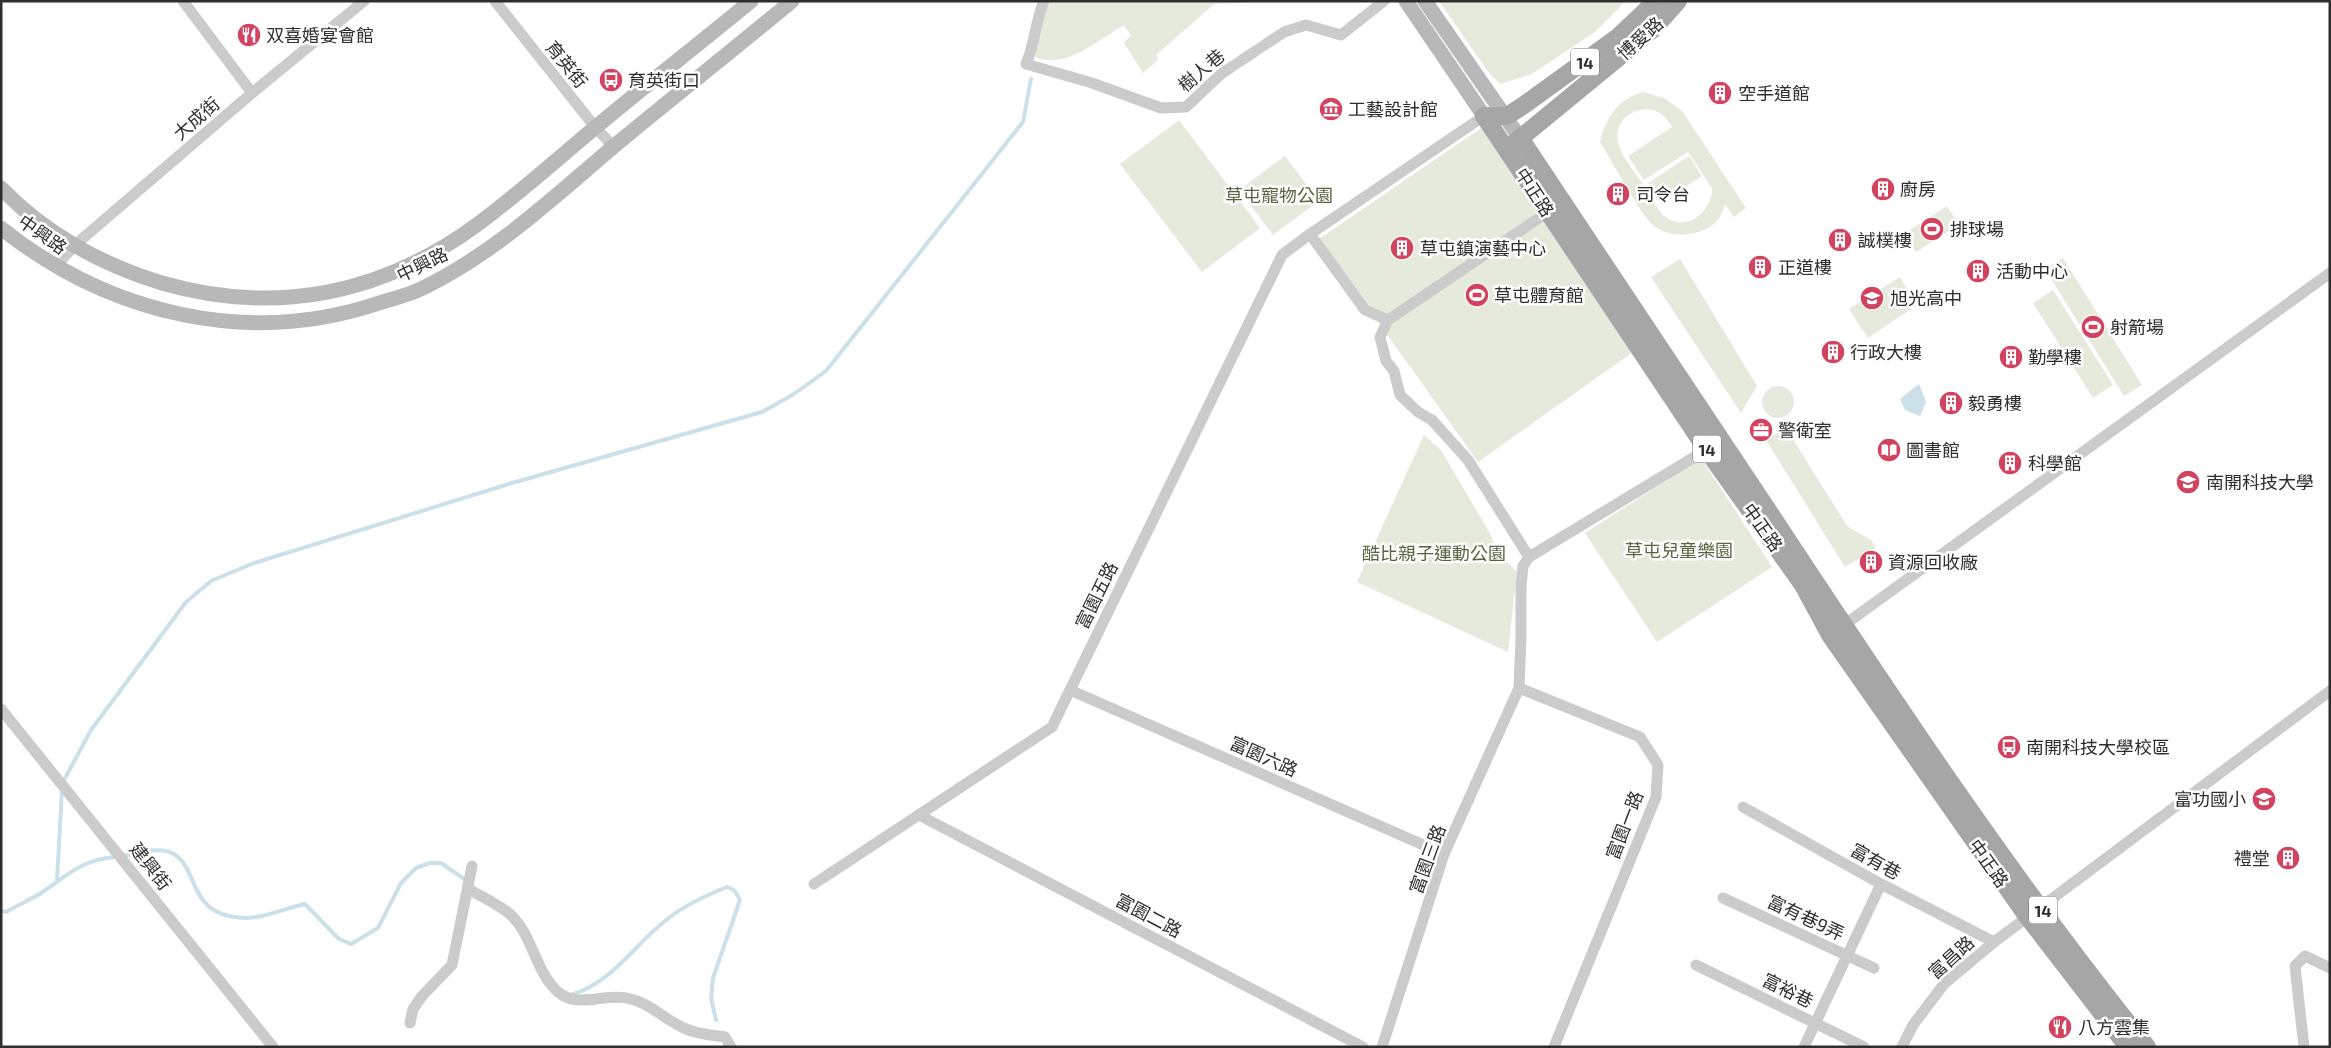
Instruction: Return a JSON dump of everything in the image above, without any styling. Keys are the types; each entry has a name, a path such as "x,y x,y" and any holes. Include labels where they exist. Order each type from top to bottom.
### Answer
{"main road":[{"name":"博愛路","path":"1507,116 1618,38 1656,1"},
{"name":"博愛路","path":"1514,144 1653,29 1678,1"},
{"path":"1484,116 1507,116"},
{"name":"中正路","path":"1484,116 1514,144 1836,630 2128,1047"},
{"name":"中正路","path":"1514,144 1548,212 1714,445"},
{"name":"中正路","path":"2033,912 2146,1047"}],"street":[{"path":"183,1 252,93"},
{"name":"大成街","path":"55,267 74,245 252,93 364,1"},
{"name":"育英街","path":"495,1 595,127 614,147"},
{"name":"中興路","path":"1,188 36,220 74,245 142,276 198,293 262,299 326,293 369,282 399,270 441,248 478,224 752,1"},
{"name":"中興路","path":"1,228 55,267 96,286 177,314 223,322 289,321 350,313 424,288 466,263 514,230 565,190 614,147 792,1"},
{"name":"樹人巷","path":"1044,1 1036,27 1034,47 1026,64 1092,83 1161,108 1186,107 1221,74 1284,32 1306,25 1341,35 1384,1"},
{"name":"中正路","path":"1406,1 1484,116"},
{"name":"中正路","path":"1426,1 1507,116 1514,144"},
{"name":"富園五路","path":"814,884 1052,727 1282,255 1484,116"},
{"path":"1528,557 1468,460 1438,426 1418,412 1400,395 1394,372 1386,361 1380,337 1388,320 1548,212"},
{"path":"1310,234 1365,310 1388,320"},
{"path":"1836,630 2330,273"},
{"path":"1519,688 1522,639 1521,586 1523,566 1528,557 1714,445"},
{"name":"富園三路","path":"1382,1047 1444,854 1519,688"},
{"name":"富園一路","path":"1519,688 1640,737 1658,765 1656,797 1554,1047"},
{"name":"富園六路","path":"1070,690 1444,854"},
{"name":"富昌路","path":"1902,1047 1913,1026 1944,984 1994,942 2330,690"},
{"name":"建興街","path":"1,709 273,1047"},
{"name":"富有巷","path":"1743,807 1882,884 1994,942"},
{"name":"富園二路","path":"919,815 1363,1047"},
{"path":"410,1023 413,1009 422,996 452,965 472,870"},
{"path":"1804,1047 1882,884"},
{"path":"469,888 511,915 524,934 548,982 570,1000 614,995 638,1000 662,1012 683,1028 724,1037 731,1047"},
{"name":"富有巷9弄","path":"1723,898 1874,968"},
{"path":"2304,1047 2296,966 2305,956 2330,968"},
{"name":"富裕巷","path":"1696,965 1864,1047"}],"green space":[{"path":"1040,1 1245,1 1244,3 1215,4 1156,55 1158,60 1143,73 1124,43 1131,35 1124,25 1092,46 1068,57 1044,60 1032,56"},
{"path":"1439,1 1626,1 1595,32 1532,74 1500,84 1489,73"},
{"path":"1643,92 1664,98 1682,111 1746,208 1734,217 1725,204 1719,218 1712,225 1692,234 1669,233 1654,226 1634,200 1600,142 1606,124 1614,110 1634,95","holes":["1647,109 1656,111 1663,116 1669,122 1674,130 1672,127 1628,156 1644,180 1688,152 1712,188 1711,196 1704,211 1691,220 1675,222 1664,215 1629,165 1620,148 1618,131 1623,120 1629,114"]},
{"path":"1179,120 1260,228 1202,272 1120,164"},
{"name":"草屯體育館","path":"1481,128 1633,352 1478,462 1319,239"},
{"name":"草屯寵物公園","path":"1285,156 1319,201 1273,235 1239,190"},
{"path":"1689,156 1702,176 1661,203 1648,183"},
{"name":"排球場","path":"1947,206 1959,225 1916,252 1905,233"},
{"name":"射箭場","path":"2063,258 2142,385 2124,396 2045,269"},
{"path":"1680,259 1757,386 1741,413 1651,277"},
{"path":"1900,277 1917,305 1868,338 1849,309"},
{"path":"2053,290 2113,385 2093,398 2033,303"},
{"path":"1778,386 1784,387 1789,391 1793,396 1793,408 1789,413 1784,417 1778,418 1772,417 1767,413 1763,408 1762,402 1763,396 1767,391 1772,387"},
{"path":"1786,428 1847,526 1871,540 1876,548 1845,567 1766,440"},
{"name":"酷比親子運動公園","path":"1424,435 1441,450 1488,530 1500,555 1517,572 1508,652 1357,582"},
{"name":"草屯兒童樂園","path":"1701,458 1772,567 1657,642 1585,533"}],"water":[{"path":"1919,384 1926,402 1920,416 1905,410 1900,399"}],"waterway":[{"path":"63,782 91,730 186,602 211,581 254,563 512,483 762,412 794,394 826,371 1023,122 1031,79"},
{"path":"57,881 62,789"},
{"path":"123,856 154,850 172,853 181,860 187,869 203,901 212,909 226,915 253,918 305,904 339,939 351,944 378,928 401,883 416,868 430,863 441,863 467,881"},
{"path":"1,911 6,912 33,898 84,865 93,861 116,857"},
{"path":"571,995 600,981 658,927 677,912 697,900 727,887 734,890 740,900 713,978 711,998 716,1020"}],"place":[{"name":"双喜婚宴會館","path":"249,35"},
{"name":"育英街口","path":"611,80"},
{"name":"空手道館","path":"1720,93"},
{"name":"工藝設計館","path":"1331,109"},
{"name":"廚房","path":"1883,189"},
{"name":"司令台","path":"1618,194"},
{"name":"排球場","path":"1932,229"},
{"name":"誠樸樓","path":"1840,240"},
{"name":"草屯鎮演藝中心","path":"1402,248"},
{"name":"正道樓","path":"1760,267"},
{"name":"活動中心","path":"1978,271"},
{"name":"草屯體育館","path":"1477,295"},
{"name":"旭光高中","path":"1872,298"},
{"name":"射箭場","path":"2093,327"},
{"name":"行政大樓","path":"1833,352"},
{"name":"勤學樓","path":"2011,357"},
{"name":"毅勇樓","path":"1951,403"},
{"name":"警衛室","path":"1761,430"},
{"name":"圖書館","path":"1889,450"},
{"name":"科學館","path":"2010,463"},
{"name":"南開科技大學","path":"2188,482"},
{"name":"資源回收廠","path":"1871,562"},
{"name":"南開科技大學校區","path":"2009,747"},
{"name":"富功國小","path":"2264,799"},
{"name":"禮堂","path":"2288,858"},
{"name":"八方雲集","path":"2060,1027"}]}
